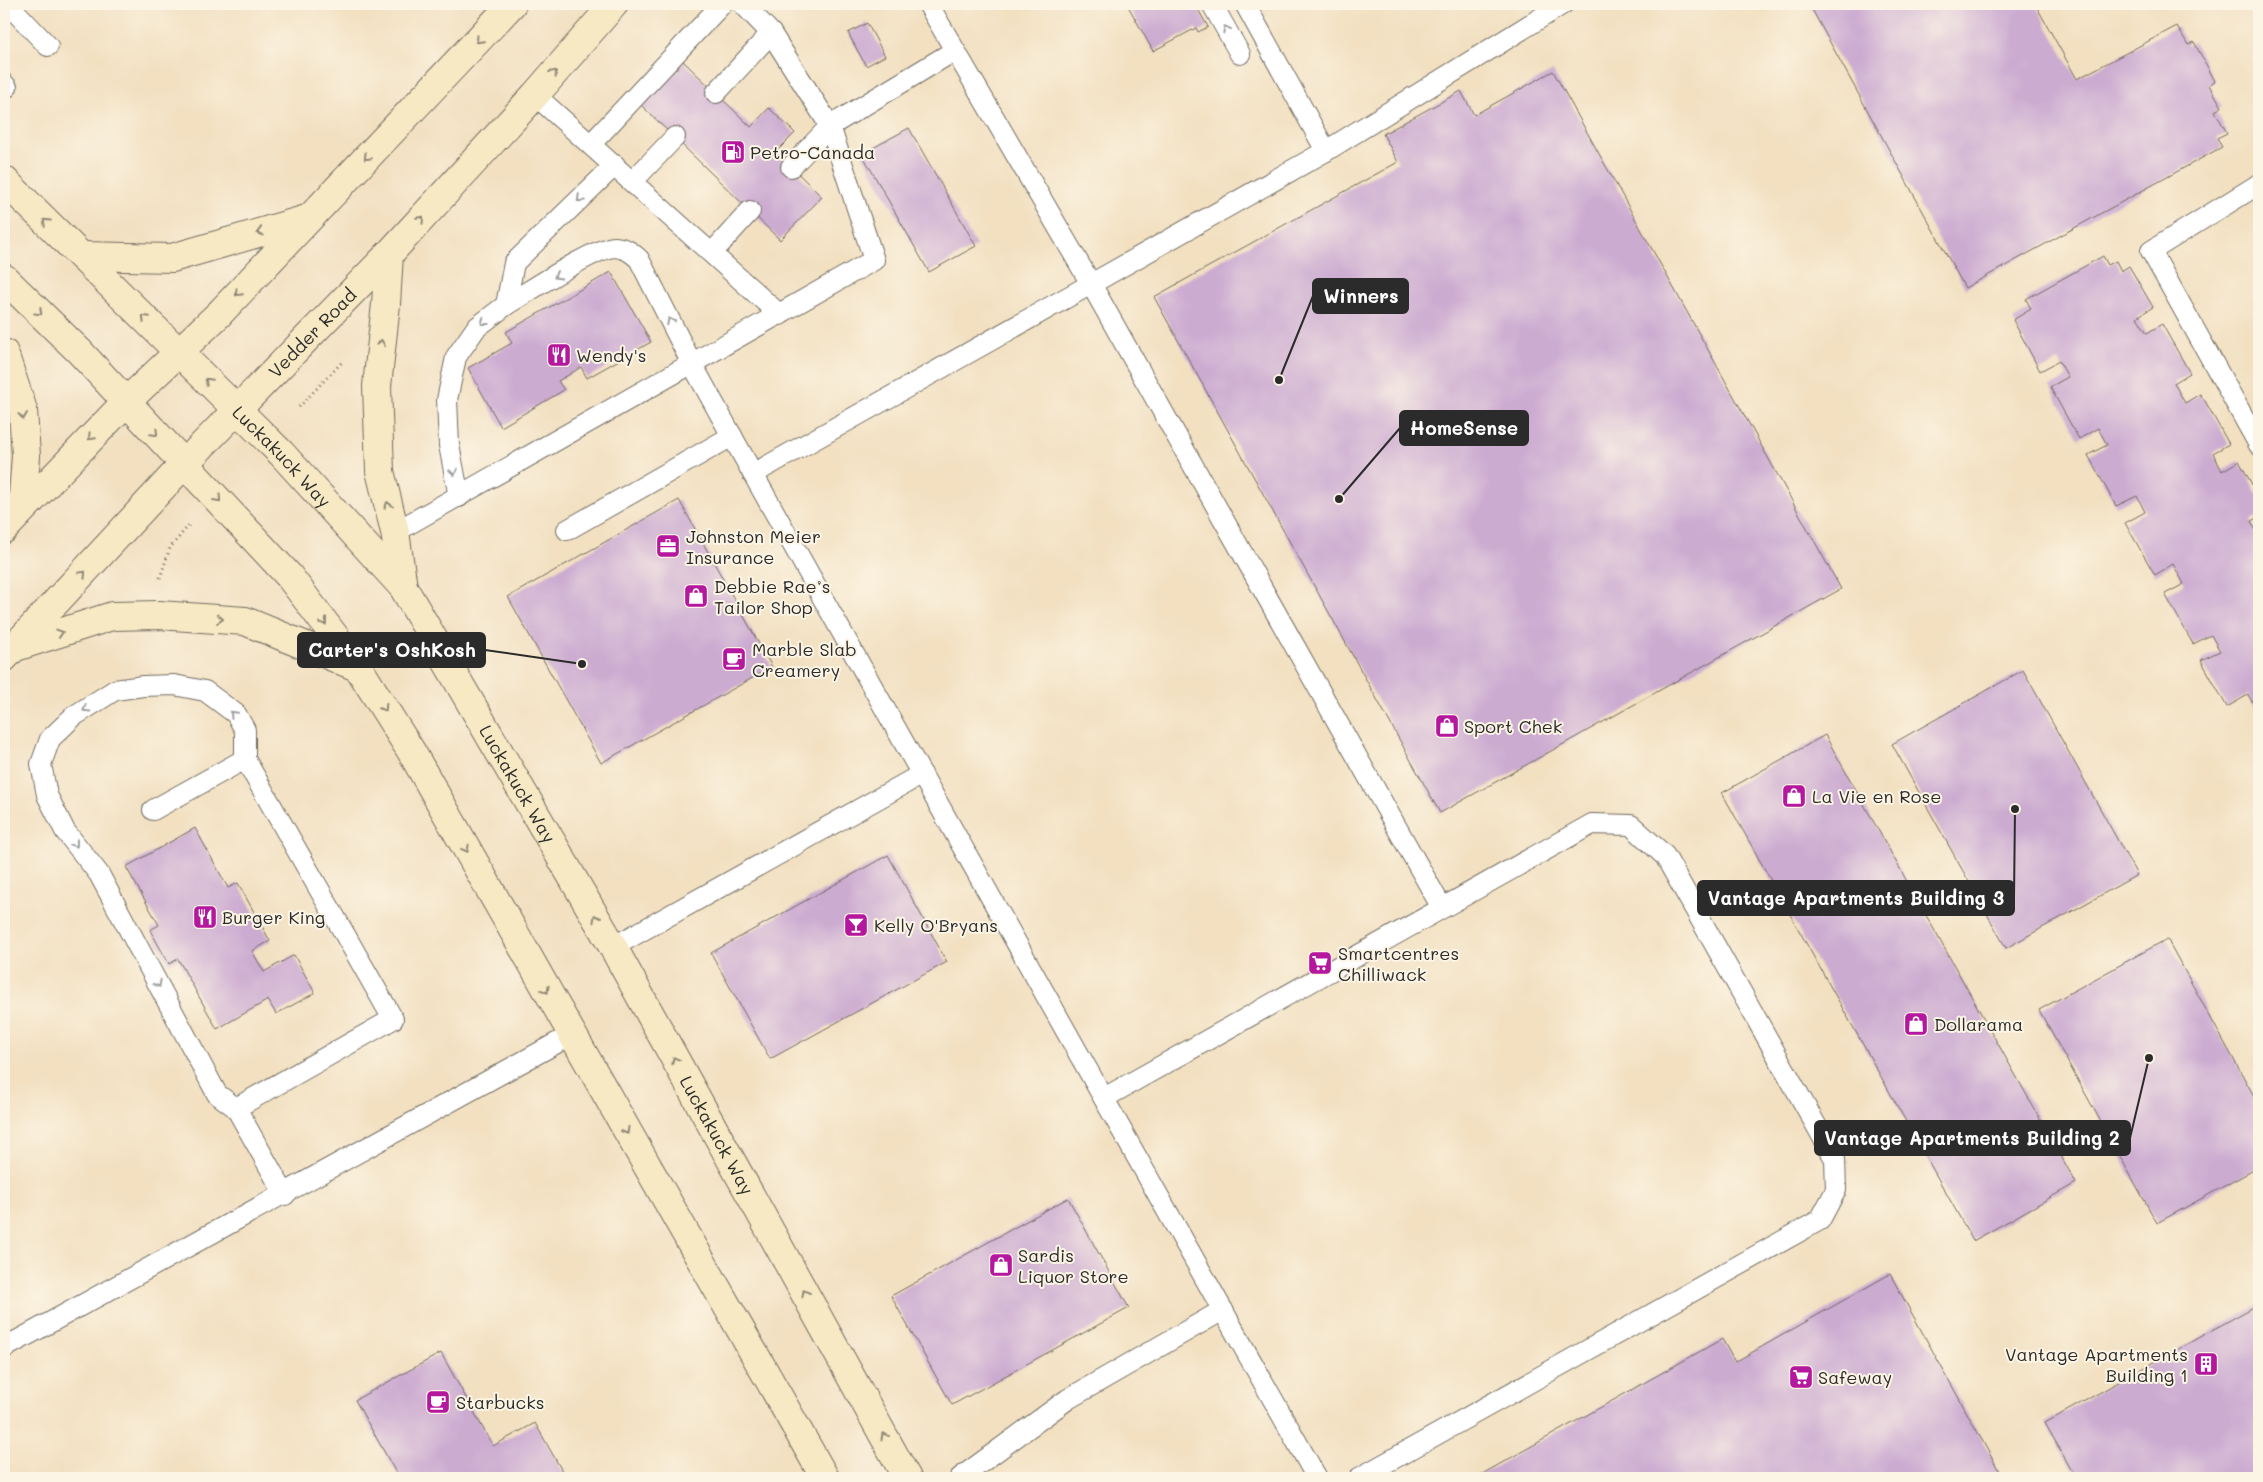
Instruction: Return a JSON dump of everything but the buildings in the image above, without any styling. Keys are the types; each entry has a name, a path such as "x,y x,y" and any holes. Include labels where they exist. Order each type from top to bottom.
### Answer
{"street":[{"path":"4,529 125,403 219,314 512,4"},
{"name":"Vedder Road","path":"9,653 185,463 388,254 535,95 614,4"},
{"name":"Luckakuck Way","path":"4,180 281,453 403,587 613,947 908,1478"},
{"path":"81,256 172,258 307,219"},
{"path":"388,254 386,304 377,386 380,470 395,532 403,587"},
{"path":"4,278 79,351 125,403 185,463 289,576 358,667 411,751 571,1035 825,1478"},
{"path":"4,353 22,410 26,456 22,509"},
{"path":"9,653 112,616 159,615 245,621 358,667"}],"lane":[{"path":"8,4 48,46"},
{"path":"591,144 722,4"},
{"path":"395,532 874,260 830,126 771,34 742,4"},
{"path":"928,4 1091,284 1442,908"},
{"path":"1212,4 1240,54"},
{"path":"1245,4 1326,151"},
{"path":"753,474 1326,151 1563,4"},
{"path":"716,93 771,34"},
{"path":"791,167 830,126 954,51"},
{"path":"535,95 780,315"},
{"path":"633,181 675,137"},
{"path":"506,305 514,263 615,165"},
{"path":"2259,184 2151,251 2259,445"},
{"path":"712,253 750,212"},
{"path":"459,497 449,445 448,400 456,356 476,328 506,305 596,253 613,247 626,248 639,259 692,364 753,474 1317,1478"},
{"path":"567,530 732,436"},
{"path":"236,1108 393,1019 245,759 244,730 236,714 205,691 174,685 143,686 115,690 74,716 50,739 41,764 48,795 65,831 99,874 217,1094 236,1108 285,1195"},
{"path":"153,810 245,759"},
{"path":"613,947 922,774"},
{"path":"1104,1098 1592,824 1631,825 1665,856 1836,1159 1836,1190 1820,1220 1359,1478"},
{"path":"4,1348 285,1195 571,1035"},
{"path":"960,1478 1068,1399 1223,1310"}],"path":[{"path":"299,407 347,356"},
{"path":"160,578 170,548 189,525"}],"place":[{"name":"Petro-Canada","path":"733,152"},
{"name":"Wendy's","path":"559,355"},
{"name":"Winners","path":"1279,380"},
{"name":"HomeSense","path":"1339,499"},
{"name":"Johnston Meier Insurance","path":"668,546"},
{"name":"Debbie Rae’s Tailor Shop","path":"696,596"},
{"name":"Marble Slab Creamery","path":"734,659"},
{"name":"Carter's OshKosh","path":"582,664"},
{"name":"Sport Chek","path":"1447,726"},
{"name":"La Vie en Rose","path":"1794,796"},
{"name":"Vantage Apartments Building 3","path":"2015,809"},
{"name":"Burger King","path":"205,917"},
{"name":"Kelly O'Bryans","path":"856,925"},
{"name":"Smartcentres Chilliwack","path":"1320,963"},
{"name":"Dollarama","path":"1916,1024"},
{"name":"Vantage Apartments Building 2","path":"2149,1058"},
{"name":"Sardis Liquor Store","path":"1001,1265"},
{"name":"Vantage Apartments Building 1","path":"2206,1364"},
{"name":"Safeway","path":"1801,1377"},
{"name":"Starbucks","path":"438,1402"}]}
